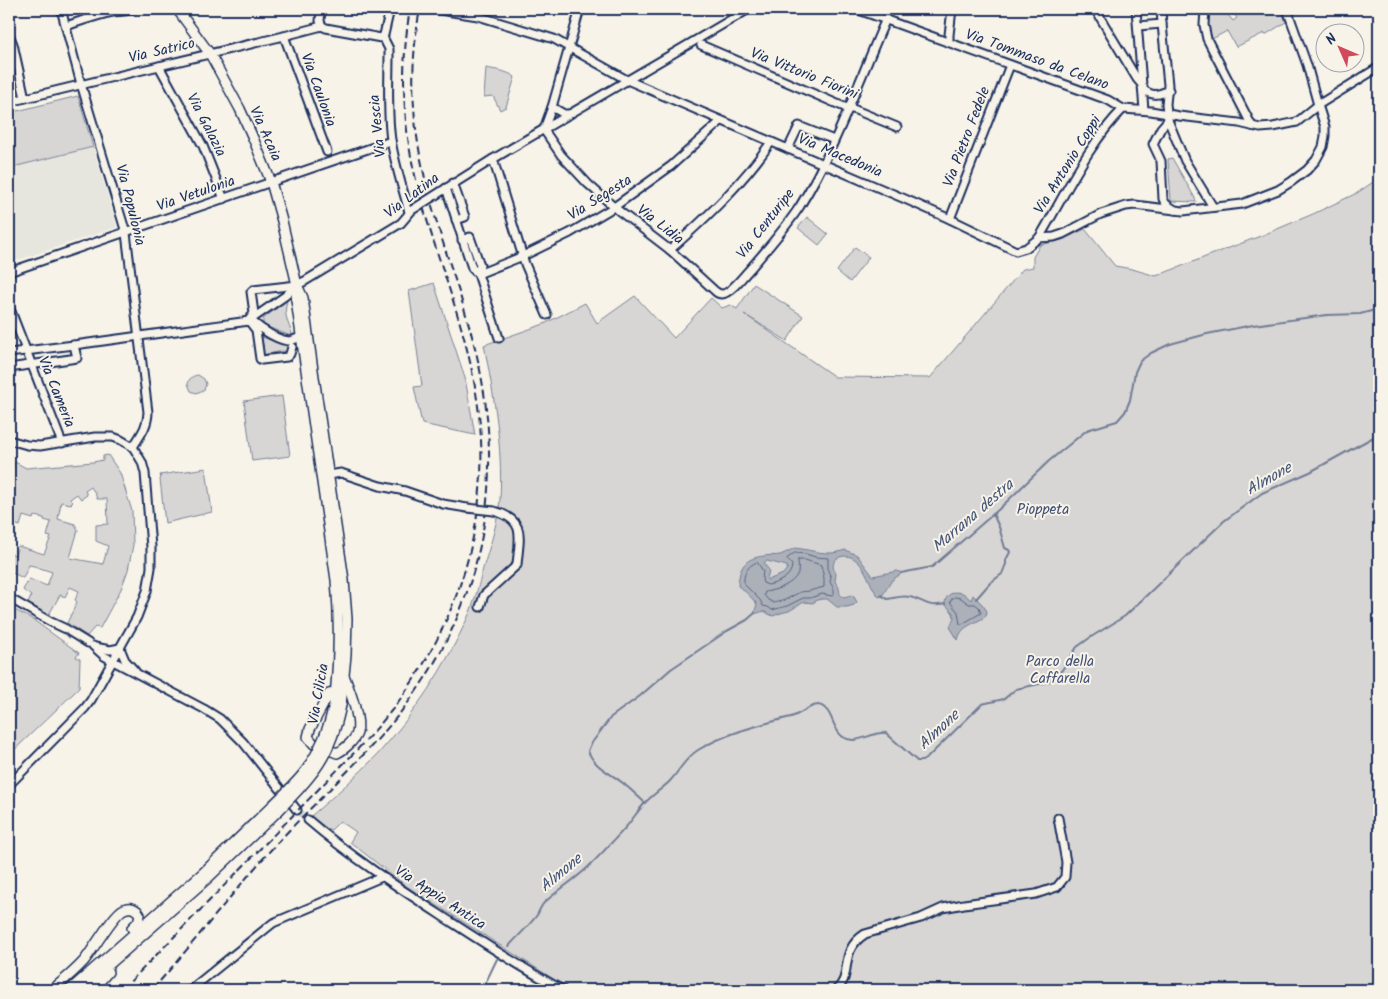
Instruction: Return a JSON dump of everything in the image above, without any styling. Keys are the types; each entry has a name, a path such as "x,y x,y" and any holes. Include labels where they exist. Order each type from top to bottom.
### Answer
{"main road":[{"name":"Via Acaia","path":"177,9 210,54 240,109 271,182 297,285 303,298 304,332"},
{"name":"Via Cilicia","path":"304,332 306,366 339,610 339,657 335,694 337,705"},
{"name":"Via Cilicia","path":"70,990 308,780 322,760 333,736 337,705 345,678 347,618 344,580 329,475 314,377 304,332"},
{"path":"335,694 329,694 310,729 308,737 317,746 338,753 354,738 357,729 352,696 345,678"},
{"name":"Via Cilicia","path":"80,990 209,877 275,808"},
{"path":"52,990 84,960 120,912 125,908 138,911 140,916 138,922 86,975"},
{"path":"92,990 131,946"}],"street":[{"name":"Via Populonia","path":"61,9 126,233 148,415 145,427 133,447"},
{"path":"66,26 106,14 133,9"},
{"path":"320,9 320,22 326,28 379,38 383,37 385,32 390,9"},
{"name":"Via Macedonia","path":"438,9 493,20 548,36 627,80 950,218 1016,251 1026,248 1039,238"},
{"path":"544,130 580,9"},
{"path":"552,107 564,114 570,114 749,9"},
{"name":"Via Tommaso da Celano","path":"856,9 1108,100 1123,109"},
{"path":"949,42 952,9"},
{"path":"1095,9 1137,79 1148,93 1161,93 1169,90"},
{"path":"1136,9 1144,110"},
{"path":"1161,9 1169,90 1166,104 1167,117 1185,161 1214,207"},
{"path":"1205,9 1204,25 1207,39 1252,126"},
{"path":"1039,238 1061,235 1101,214 1123,206 1135,205 1176,211 1194,211 1214,207 1236,206 1254,201 1291,182 1311,166 1323,147 1325,124 1287,9"},
{"name":"Via Centuripe","path":"722,294 729,292 787,225 806,195 824,164 886,19"},
{"path":"1138,26 1162,24"},
{"name":"Via Satrico","path":"9,102 322,26"},
{"path":"9,34 25,98"},
{"name":"Via Caulonia","path":"284,36 327,152"},
{"name":"Via Vescia","path":"383,37 389,52 388,97 391,141 397,170 411,211"},
{"name":"Via Vittorio Fiorini","path":"701,45 848,109 853,109 897,127"},
{"name":"Via Pietro Fedele","path":"950,218 1010,65"},
{"name":"Via Galazia","path":"159,66 203,146 224,199"},
{"path":"1123,109 1144,110 1167,117 1239,122 1260,128 1273,127 1295,123 1318,105 1379,67"},
{"name":"Via Antonio Coppi","path":"1039,238 1102,132 1123,109"},
{"name":"Via Latina","path":"297,285 317,275 400,223 411,211 447,187 570,114"},
{"path":"1167,117 1153,144 1160,161 1163,199 1176,211"},
{"name":"Via Segesta","path":"478,274 523,256 614,207 671,166 721,121"},
{"path":"788,149 799,126 834,140"},
{"name":"Via Lidia","path":"544,130 557,150 576,172 614,207 670,250 715,291 722,294"},
{"name":"Via Vetulonia","path":"9,272 391,141"},
{"path":"670,250 729,193 771,142"},
{"path":"493,159 523,256 547,315"},
{"path":"447,187 465,216 456,220 462,240 470,237 480,265 478,274 499,338"},
{"path":"9,353 249,321 285,296 297,285"},
{"path":"249,321 254,312 251,292 253,290 297,285"},
{"name":"Via Cameria","path":"9,306 62,443"},
{"path":"249,321 266,332 290,341 304,332"},
{"path":"249,321 256,330 260,359 287,357 292,348"},
{"path":"282,339 300,356 306,366"},
{"path":"9,368 77,358 74,345"},
{"path":"9,440 36,446 95,436 107,436 117,438 133,447 140,457 145,473 151,548 151,568 143,604 91,700 9,785"},
{"path":"329,475 341,473 443,504 494,511 508,516 517,525 519,535 517,565 484,594 480,607"},
{"path":"9,598 44,619 68,630 104,656 221,720 243,742 297,810"},
{"path":"90,645 110,650 120,648"},
{"path":"120,648 125,660 137,674"},
{"path":"836,990 842,985 848,954 852,946 858,938 865,934 921,918 944,908 1036,894 1057,887 1064,877 1066,862 1058,818"},
{"name":"Via Appia Antica","path":"308,820 326,836 382,877 510,961 562,990"},
{"path":"190,990 273,923 382,877"}],"shaded area":[{"path":"93,147 117,227 9,263 9,168"}],"green space":[{"path":"1209,9 1223,9 1233,21 1237,18 1231,9 1239,9 1241,13 1248,9 1251,14 1259,9 1281,9 1286,22 1265,35 1264,33 1236,47 1227,31 1212,39 1207,20"},
{"path":"486,68 505,72 515,77 506,107 500,110 493,96 484,97"},
{"path":"78,96 93,147 9,168 9,113"},
{"path":"1172,158 1196,202 1171,201 1168,159"},
{"name":"Parco della Caffarella","path":"1379,178 1379,990 571,990 406,886 350,842 356,832 340,821 331,830 311,816 378,754 404,723 439,673 472,606 498,516 501,480 499,441 484,345 544,324 585,303 597,323 635,296 674,338 711,298 722,308 730,305 737,309 754,284 803,316 787,341 744,314 835,377 930,378 1023,269 1033,267 1033,257 1040,245 1062,240 1085,229 1115,266 1156,276 1313,214 1357,193"},
{"path":"807,217 828,234 819,245 798,228"},
{"path":"855,247 869,257 850,282 837,271"},
{"path":"434,283 465,378 475,435 422,424 414,387 422,386 409,291"},
{"path":"286,301 286,314 292,333 291,336 263,324 263,319"},
{"path":"260,334 263,335 262,337 285,344 289,347 289,351 285,355 284,351 266,354 267,358 263,357 263,344 261,344"},
{"path":"198,375 204,379 206,384 204,390 196,393 191,391 188,384 191,378"},
{"path":"282,396 290,456 252,461 244,401"},
{"path":"108,455 120,473 132,511 133,545 128,570 121,589 100,628 95,627 87,636 67,623 77,602 75,600 79,591 70,587 65,597 60,595 47,618 27,607 31,596 23,590 29,579 47,586 52,572 29,565 23,578 9,571 9,553 15,555 18,546 44,554 51,537 47,536 51,522 44,520 44,518 34,516 33,519 23,516 20,526 9,522 9,484 15,462 26,468 93,462 103,460 103,456","holes":["91,487 97,499 107,499 108,524 96,525 96,541 108,546 103,564 70,558 78,530 75,524 58,519 61,502 71,504 73,502 70,499 77,494 81,499 87,495 85,491"]},
{"path":"206,468 212,512 165,523 160,475"},
{"path":"9,607 32,619 79,653 76,657 80,659 79,688 9,755"}],"water":[{"path":"795,548 826,553 845,550 857,555 873,576 897,571 902,573 892,580 882,596 879,597 862,566 853,558 848,556 840,557 833,565 836,574 835,581 841,595 844,597 851,595 854,597 857,602 854,605 837,607 827,599 822,599 813,603 804,602 789,611 773,616 765,612 754,614 757,604 738,586 741,569 747,562 757,557 780,555","holes":["765,562 787,566 783,574 767,579 769,570 764,564"]},
{"path":"955,592 963,593 971,600 973,595 987,611 986,616 962,631 958,640 950,627 954,617 953,613 945,604 948,596"}],"waterway":[{"name":"Marrana destra","path":"901,573 932,567 998,510 1049,461 1087,430 1117,421 1125,412 1130,400 1135,372 1140,361 1151,353 1170,344 1253,325 1327,315 1360,314 1379,309"},
{"name":"Almone","path":"509,946 534,919 544,903 591,864 626,827 644,804 670,781 686,760 698,750 731,734 794,716 818,705 827,710 839,734 843,737 854,740 886,733 917,761 922,761 982,704 1004,699 1016,689 1048,682 1062,670 1077,647 1125,616 1224,521 1262,493 1310,472 1379,434"},
{"path":"976,599 990,583 1002,574 1010,552 1005,548 993,514"},
{"path":"881,595 887,599 907,596 930,605 945,604"},
{"name":"Marrana destra","path":"645,803 594,761 588,751 591,744 611,717 640,696 671,669 755,613"},
{"name":"Almone","path":"482,990 497,959"}],"tunnel":[{"path":"297,810 308,820"}],"railway":[{"path":"122,990 352,755 389,714 427,659 443,628 467,563 475,529 480,494 479,412 466,346 424,208 410,151 404,90 405,49 410,9"},
{"path":"152,990 278,842 361,758 407,704 434,663 456,620 472,575 483,530 488,483 488,436 483,388 473,340 428,191 419,149 414,109 413,69 420,9"}],"park label":[{"name":"Pioppeta","path":"1043,510"}]}
